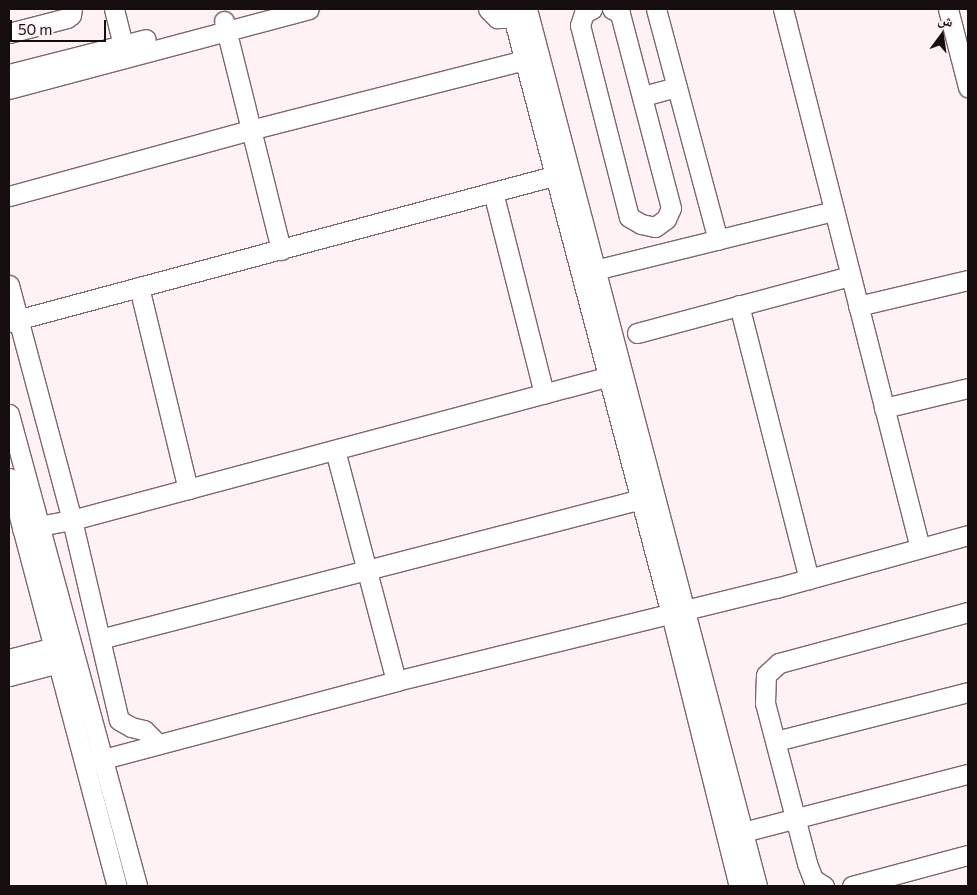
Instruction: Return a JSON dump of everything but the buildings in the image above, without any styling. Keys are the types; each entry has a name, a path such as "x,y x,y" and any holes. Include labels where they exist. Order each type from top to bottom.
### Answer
{"lane":[{"path":"9,33 67,18 71,15 72,9"},
{"path":"114,9 123,45"},
{"path":"9,89 225,25 264,9"},
{"path":"9,74 123,45 309,9"},
{"path":"488,9 497,18 517,12 532,58 678,612 757,886"},
{"path":"592,9 584,13 580,25 629,217 641,224 656,227 666,219 671,208 620,13 612,9"},
{"path":"656,9 718,240"},
{"path":"783,9 920,548"},
{"path":"948,9 968,86"},
{"path":"225,25 281,250"},
{"path":"9,196 250,130 532,58"},
{"path":"643,96 677,87"},
{"path":"13,321 562,173"},
{"path":"562,173 595,270 615,374"},
{"path":"492,192 544,394"},
{"path":"595,270 834,211"},
{"path":"637,333 850,276"},
{"path":"858,306 968,280"},
{"path":"9,285 13,321 72,520 119,720 131,727 144,730 158,744"},
{"path":"138,287 188,489"},
{"path":"738,305 809,579"},
{"path":"31,527 72,520 615,374"},
{"path":"884,408 968,388"},
{"path":"9,414 31,527 94,762 137,886"},
{"path":"334,450 396,681"},
{"path":"9,478 31,527"},
{"path":"100,640 648,498"},
{"path":"94,762 396,681 809,579 968,535"},
{"path":"678,612 739,886"},
{"path":"824,886 813,879 806,863 765,695 766,675 772,668 795,658 968,612"},
{"path":"9,660 65,653"},
{"path":"9,676 65,653"},
{"path":"776,742 968,692"},
{"path":"94,762 117,886"},
{"path":"742,832 968,774"},
{"path":"852,886 968,855"}]}
